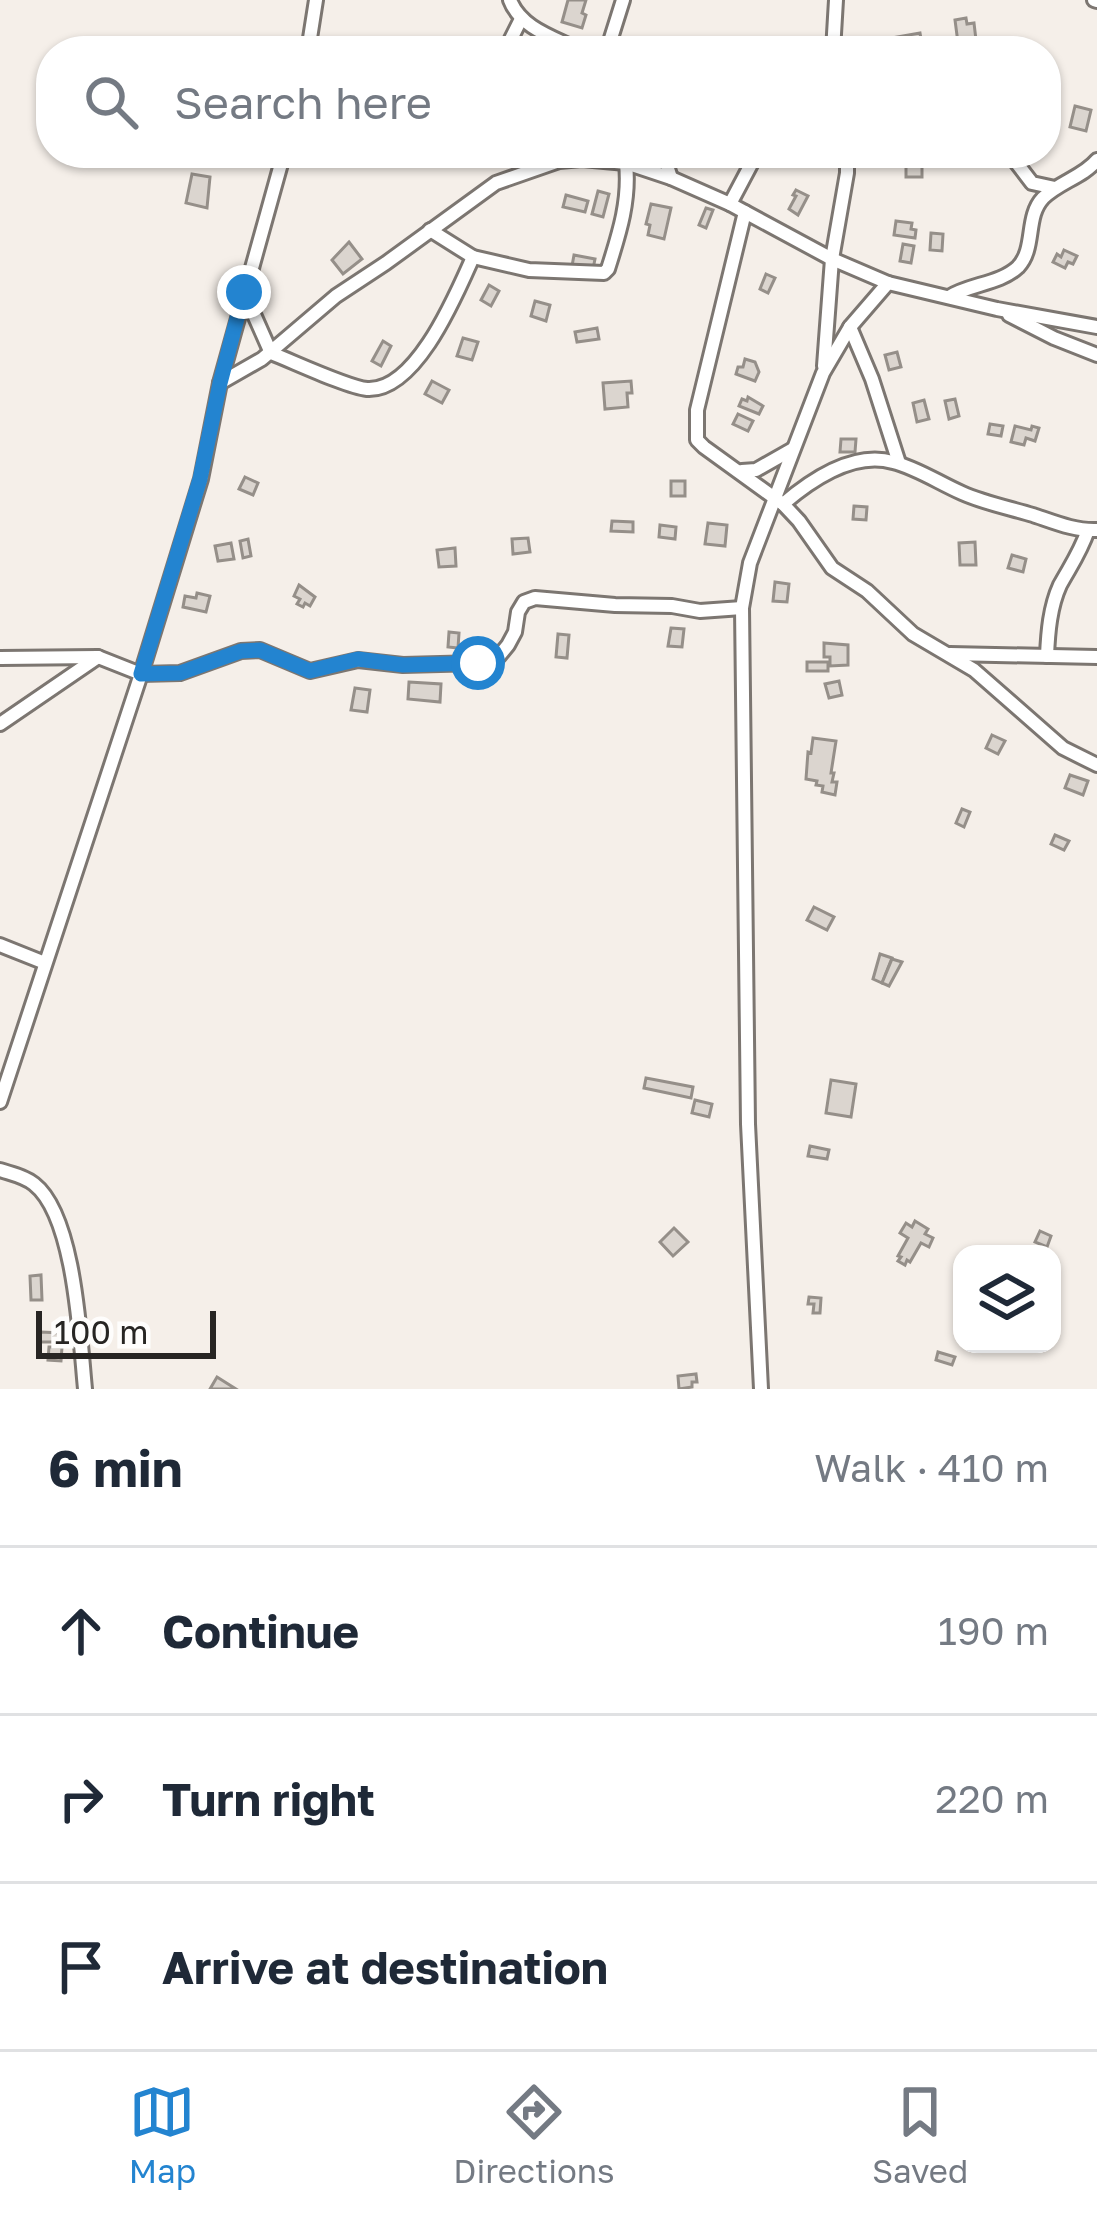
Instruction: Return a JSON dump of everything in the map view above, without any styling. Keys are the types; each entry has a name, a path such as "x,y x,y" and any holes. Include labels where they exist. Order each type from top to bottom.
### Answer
{"street":[{"path":"310,36 316,0"},
{"path":"510,0 520,19 552,36"},
{"path":"612,36 623,0"},
{"path":"834,36 836,0"},
{"path":"512,36 520,19"},
{"path":"949,297 1020,265 1038,205 1097,160"},
{"path":"0,1102 200,479 220,383 280,168"},
{"path":"220,383 271,352 336,296 496,183 535,168"},
{"path":"430,230 473,257 529,270 604,273 624,216 626,168"},
{"path":"641,168 730,204 888,283 1097,327"},
{"path":"668,168 671,178"},
{"path":"730,204 749,168"},
{"path":"823,374 832,259 847,168"},
{"path":"1020,168 1032,183 1055,188"},
{"path":"745,212 701,391 697,440 778,501 799,521 832,568 913,634 949,653 1001,691 1063,748 1097,765"},
{"path":"244,292 271,352 364,389 387,386 436,332 473,257"},
{"path":"761,1389 748,1124 742,608 750,563 778,501 823,374 850,327 888,283"},
{"path":"997,309 1097,355"},
{"path":"850,327 898,463"},
{"path":"741,471 756,470 794,449"},
{"path":"778,501 845,466 872,460 898,463 972,497 1092,530 1059,588 1047,656"},
{"path":"0,658 98,657 141,674 180,673 241,651 260,650 310,671 358,659 403,665 478,663 499,656 515,632 518,611 535,598 700,611 742,608"},
{"path":"949,653 1097,657"},
{"path":"0,724 98,657"},
{"path":"0,945 45,962"},
{"path":"0,1170 36,1185 60,1226 75,1291 86,1389"}],"building":[{"path":"568,0 586,0 582,28 562,22"},
{"path":"966,18 967,24 974,23 976,36 957,36 955,20"},
{"path":"1075,106 1091,110 1086,131 1070,127"},
{"path":"906,168 922,168 922,177 906,177"},
{"path":"192,174 210,177 207,208 186,203"},
{"path":"796,190 808,196 798,215 789,209"},
{"path":"598,191 609,194 603,217 592,214"},
{"path":"566,195 588,201 585,212 563,207"},
{"path":"651,204 671,208 664,239 648,235"},
{"path":"706,208 713,210 706,228 699,225"},
{"path":"896,221 912,223 915,238 894,235"},
{"path":"931,233 943,234 942,251 930,250"},
{"path":"349,242 362,259 343,274 332,260"},
{"path":"903,244 914,246 911,263 900,261"},
{"path":"1064,250 1077,256 1065,268 1053,262"},
{"path":"574,255 595,259 593,269 572,266"},
{"path":"766,274 775,278 768,293 760,289"},
{"path":"489,285 499,291 491,306 481,300"},
{"path":"535,301 550,305 546,321 531,316"},
{"path":"597,328 599,339 577,342 575,332"},
{"path":"463,338 478,342 472,360 457,356"},
{"path":"383,341 391,346 381,366 372,361"},
{"path":"897,352 901,367 889,370 885,355"},
{"path":"745,359 755,362 759,372 755,381 736,374"},
{"path":"432,381 449,390 442,403 425,394"},
{"path":"631,381 628,407 605,409 603,383"},
{"path":"748,397 763,406 759,414 739,406"},
{"path":"955,399 959,416 949,419 945,401"},
{"path":"924,400 929,419 917,422 913,403"},
{"path":"738,414 753,421 748,431 733,424"},
{"path":"990,424 1003,426 1001,436 988,434"},
{"path":"1015,426 1039,428 1035,441 1011,442"},
{"path":"841,439 856,439 855,452 840,452"},
{"path":"245,477 258,483 253,495 239,489"},
{"path":"671,481 685,481 685,496 671,496"},
{"path":"854,506 867,507 866,520 853,519"},
{"path":"612,521 633,522 633,532 611,531"},
{"path":"708,523 727,525 725,546 705,544"},
{"path":"660,525 676,527 675,539 659,537"},
{"path":"528,538 530,552 513,554 512,539"},
{"path":"248,539 251,556 243,558 240,541"},
{"path":"975,542 976,565 960,565 959,543"},
{"path":"231,543 234,559 218,561 215,546"},
{"path":"455,548 456,566 439,567 437,550"},
{"path":"1012,555 1026,559 1023,572 1008,568"},
{"path":"775,582 789,584 787,602 773,601"},
{"path":"299,585 315,597 310,606 297,604 300,599 294,596"},
{"path":"197,593 210,596 206,612 183,607 185,596 196,598"},
{"path":"671,628 684,629 682,647 668,646"},
{"path":"449,632 459,633 458,648 448,647"},
{"path":"558,634 569,635 567,658 556,657"},
{"path":"824,643 848,645 848,665 830,666"},
{"path":"807,662 828,662 828,671 807,671"},
{"path":"839,681 842,695 829,698 825,684"},
{"path":"409,682 441,684 440,702 408,699"},
{"path":"355,688 370,690 367,712 351,710"},
{"path":"992,735 1005,741 998,754 986,748"},
{"path":"813,738 836,741 831,773 832,782 837,782 835,795 822,792 817,781 806,779"},
{"path":"1070,775 1088,781 1083,795 1065,788"},
{"path":"962,809 970,812 964,827 956,823"},
{"path":"1055,835 1069,841 1064,850 1051,844"},
{"path":"814,907 834,917 827,930 807,920"},
{"path":"880,954 892,958 882,983 873,979"},
{"path":"892,959 902,962 889,986 882,983"},
{"path":"646,1078 693,1087 691,1098 644,1088"},
{"path":"831,1080 856,1084 851,1117 826,1113"},
{"path":"695,1100 712,1104 709,1117 692,1113"},
{"path":"810,1146 829,1150 827,1159 808,1156"},
{"path":"915,1221 933,1238 929,1247 921,1243 905,1265 898,1256 908,1238 900,1233 906,1223 912,1227"},
{"path":"674,1228 688,1242 673,1256 660,1242"},
{"path":"1040,1231 1051,1236 1048,1245 1035,1242"},
{"path":"41,1275 42,1300 31,1300 30,1276"},
{"path":"809,1297 821,1298 820,1313 813,1313"},
{"path":"40,1332 62,1333 62,1342 40,1342"},
{"path":"49,1347 62,1347 61,1361 48,1360"},
{"path":"938,1352 955,1357 952,1365 936,1360"},
{"path":"696,1374 692,1387 679,1389 678,1376"},
{"path":"217,1377 236,1389 210,1389"}],"route":[{"path":"244,292 200,479 141,674 180,673 241,651 260,650 310,671 358,659 403,665 478,663"}]}
